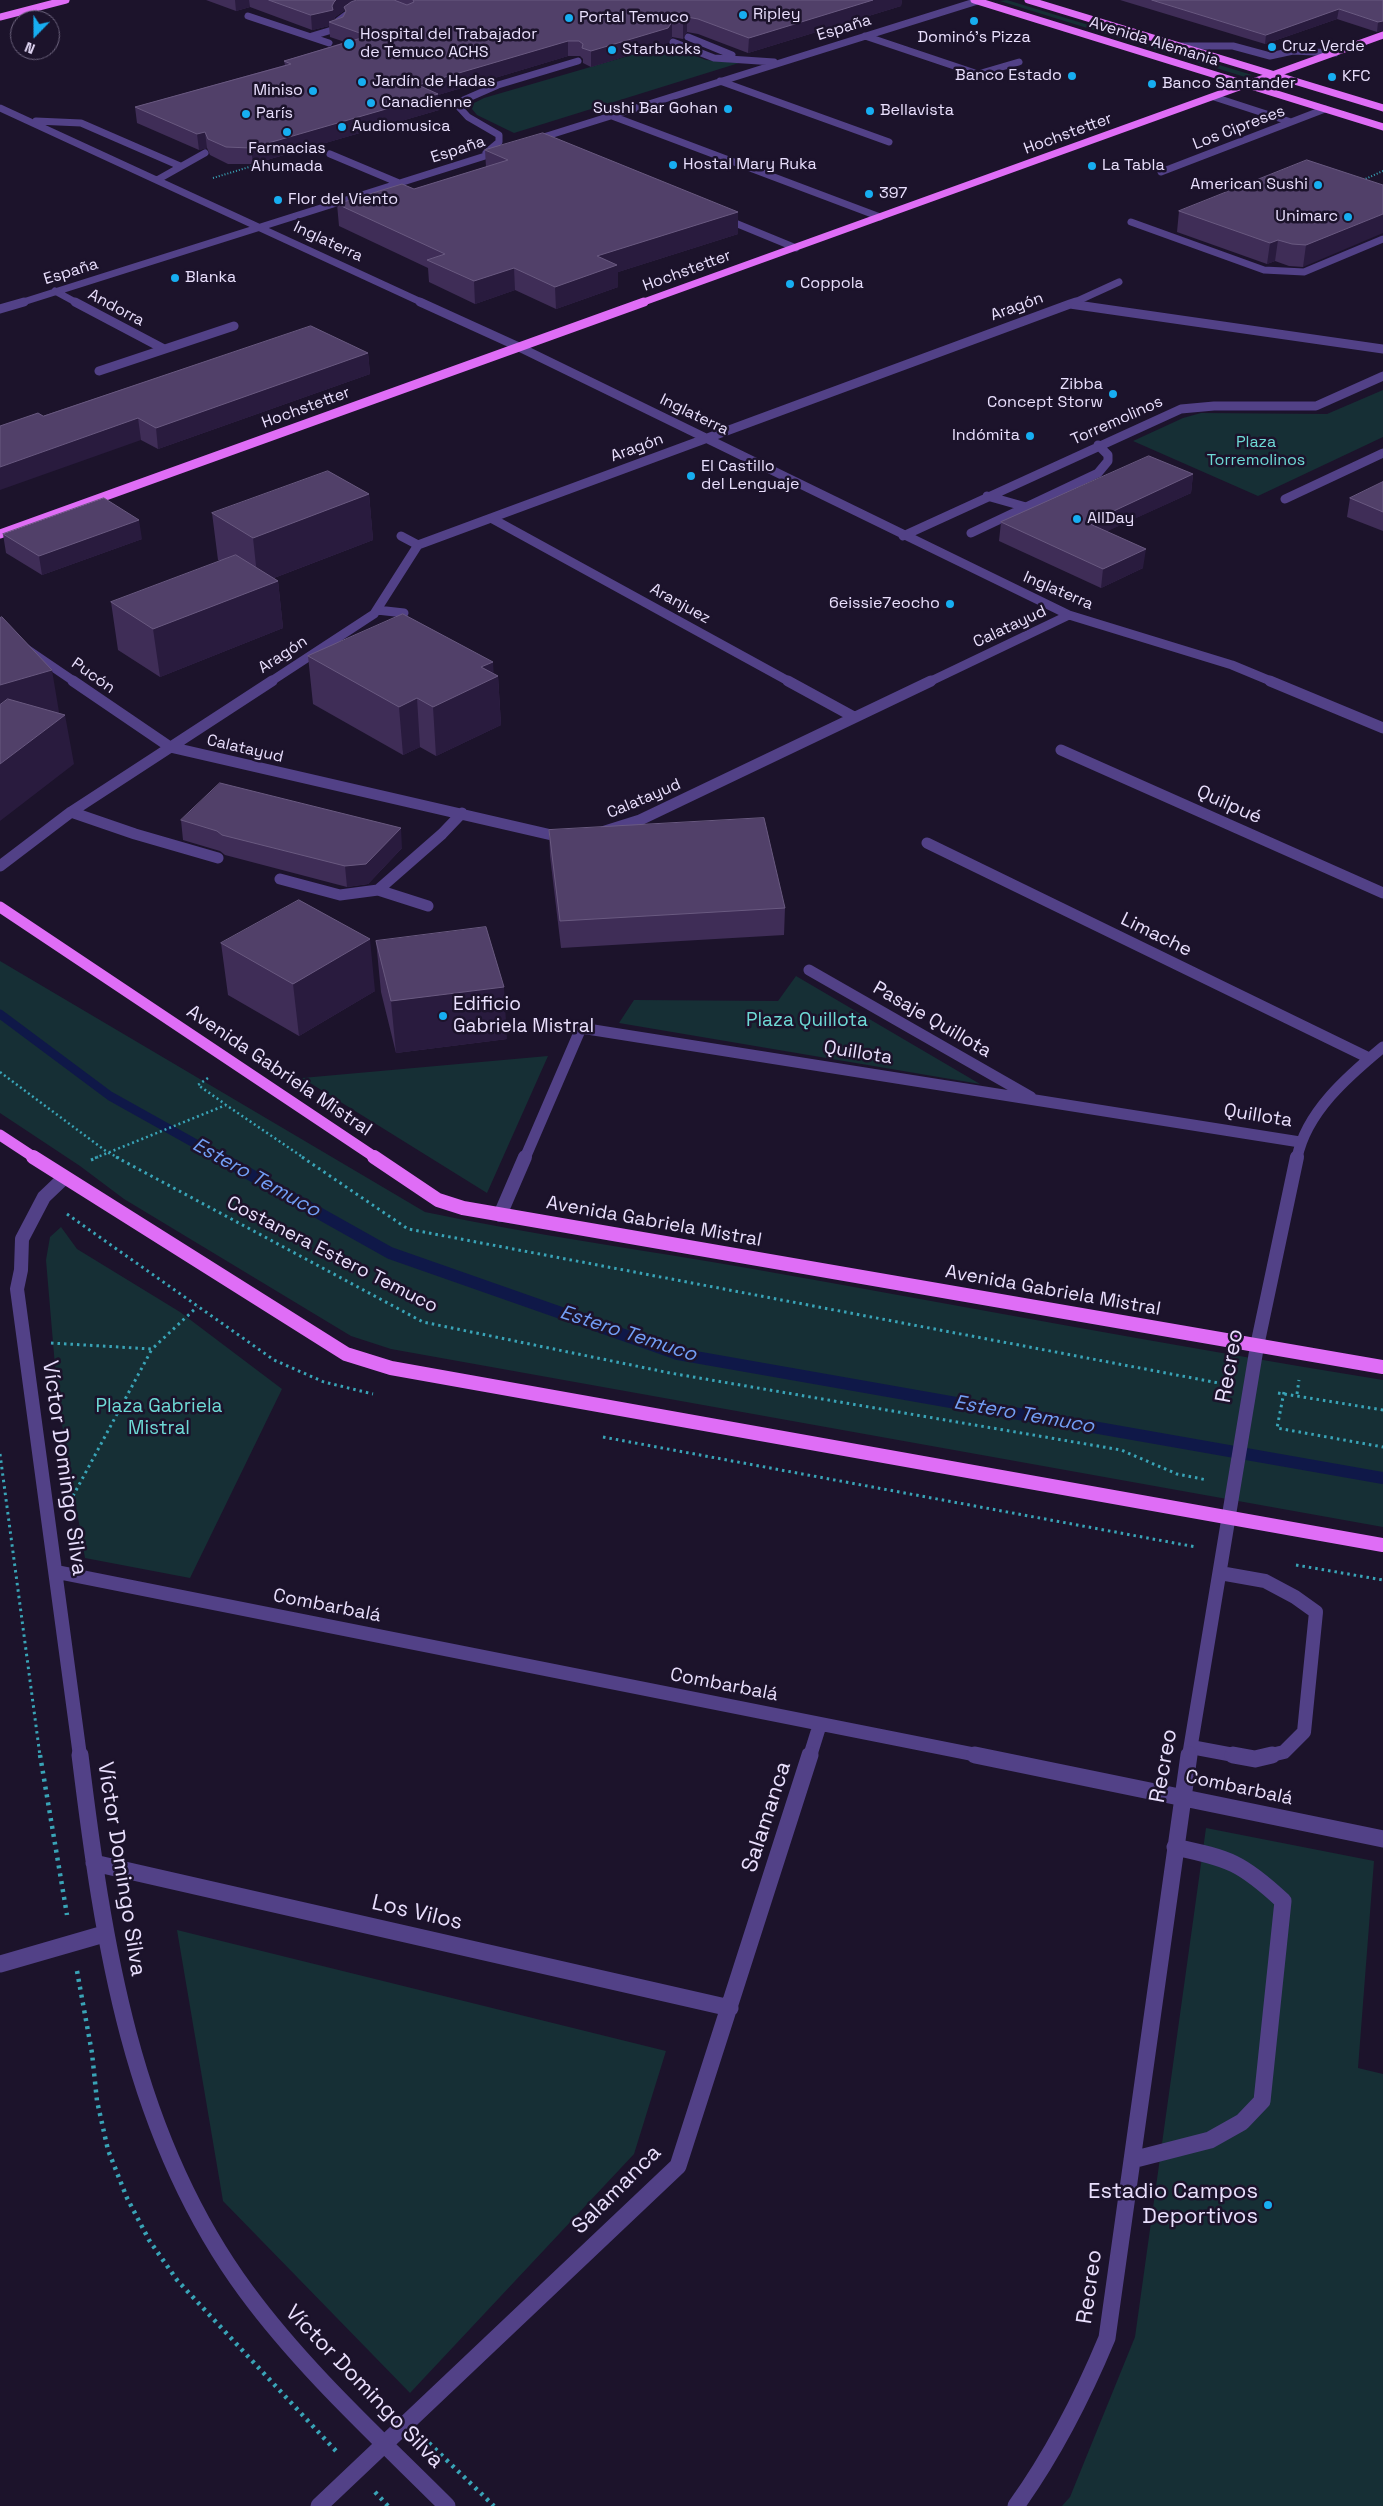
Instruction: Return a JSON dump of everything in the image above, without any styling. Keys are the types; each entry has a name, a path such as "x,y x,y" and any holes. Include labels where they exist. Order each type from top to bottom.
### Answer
{"main road":[{"path":"0,17 66,0"},
{"name":"Avenida Alemania","path":"977,0 1383,127"},
{"name":"Avenida Alemania","path":"1028,0 1383,108"},
{"name":"Hochstetter","path":"0,534 1383,35"},
{"name":"Avenida Gabriela Mistral","path":"0,907 438,1200 463,1208 500,1215 1383,1367"},
{"path":"0,1135 64,1178 346,1354 391,1368 1383,1545"}],"street":[{"name":"España","path":"525,143 977,0"},
{"path":"312,36 340,29 342,26 338,21 345,15 364,8"},
{"path":"248,16 328,42"},
{"path":"865,36 978,74 1019,62"},
{"path":"688,37 735,57 756,61"},
{"path":"673,42 714,58 781,62"},
{"path":"1177,46 1233,46 1270,56 1293,51 1335,52"},
{"path":"1250,68 1242,59 1254,51"},
{"path":"482,156 499,142 499,135 462,113 457,105 459,102 498,85 578,61"},
{"path":"720,81 888,142"},
{"path":"1214,97 1291,122"},
{"name":"Inglaterra","path":"0,108 519,347 708,438 903,536 1070,615 1232,665 1383,728"},
{"name":"Los Cipreses","path":"1162,172 1325,109"},
{"path":"612,116 880,217"},
{"path":"28,121 81,123 180,166"},
{"path":"533,141 542,144"},
{"name":"España","path":"0,308 260,228 508,148"},
{"path":"157,180 205,153"},
{"path":"330,154 399,184"},
{"path":"715,214 796,248"},
{"path":"1131,222 1264,270 1294,274 1304,272 1383,239"},
{"path":"1070,304 1119,282"},
{"name":"Andorra","path":"56,291 164,349"},
{"name":"Aragón","path":"0,866 71,812 370,621 418,545 1070,304 1383,349"},
{"name":"Andorra","path":"99,371 234,326"},
{"name":"Torremolinos","path":"903,536 1098,445 1181,409 1214,406 1316,406 1383,376"},
{"path":"971,533 1103,469 1108,461 1108,455 1098,445"},
{"path":"1285,499 1383,453"},
{"path":"987,496 1026,507"},
{"name":"Aranjuez","path":"491,518 854,717"},
{"path":"401,536 418,545"},
{"path":"377,610 404,613"},
{"name":"Calatayud","path":"590,833 640,820 1070,615"},
{"name":"Pucón","path":"3,635 170,747"},
{"name":"Calatayud","path":"170,747 556,836 573,835"},
{"name":"Quilpué","path":"1061,750 1383,893"},
{"path":"71,812 135,834 218,858"},
{"path":"378,890 442,834 462,813"},
{"name":"Limache","path":"927,843 1369,1058"},
{"path":"280,878 340,896 378,890 428,906"},
{"name":"Pasaje Quillota","path":"809,970 1038,1100"},
{"name":"Quillota","path":"500,1215 581,1028 1300,1142"},
{"name":"Recreo","path":"1016,2506 1045,2467 1081,2403 1107,2338 1182,1796 1257,1346 1300,1142 1313,1118 1330,1095 1383,1047"},
{"name":"Víctor Domingo Silva","path":"64,1178 44,1198 22,1239 21,1270 17,1289 18,1308 57,1572 104,1934 132,2050 153,2119 183,2189 221,2255 268,2320 323,2382 447,2506"},
{"name":"Combarbalá","path":"57,1572 1182,1796 1383,1839"},
{"path":"1191,1747 1255,1759 1284,1752 1304,1732 1316,1612 1295,1597 1265,1581 1220,1573"},
{"name":"Salamanca","path":"319,2506 678,2166 820,1724"},
{"path":"1132,2160 1210,2140 1242,2122 1262,2100 1283,1901 1261,1880 1242,1866 1218,1856 1175,1847"},
{"name":"Los Vilos","path":"94,1863 730,2008"},
{"path":"0,1964 104,1934"}],"path":[{"path":"177,190 259,164"},
{"path":"1360,182 1383,172"},
{"name":"Costanera Estero Temuco","path":"0,1072 107,1152 423,1322 670,1373 1121,1450 1177,1474 1209,1480"},
{"path":"107,1152 190,1120"},
{"path":"734,1292 1230,1385"},
{"path":"72,1498 152,1349 198,1306"},
{"path":"42,1342 152,1349"},
{"path":"1383,1410 1284,1392 1277,1428 1383,1447"}],"green space":[{"path":"1007,0 1252,75 1245,77 1000,1"},
{"path":"666,45 706,60 739,63 514,133 477,115 472,109 474,103 484,98"},
{"name":"Plaza Torremolinos","path":"1383,390 1383,437 1258,496 1133,441 1183,418 1201,413 1327,414"},
{"path":"0,961 425,1212 507,1228 753,1269 1146,1340 1383,1380 1383,1527 391,1349 351,1336 124,1199 80,1166 0,1113"},
{"name":"Plaza Quillota","path":"796,976 980,1084 619,1023 634,1000 778,1001"},
{"path":"548,1056 487,1193 302,1078"},
{"name":"Plaza Gabriela Mistral","path":"61,1227 77,1249 180,1312 282,1389 190,1578 85,1558 58,1401 46,1260 50,1237"},
{"name":"Estadio Campos Deportivos","path":"1206,1828 1374,1861 1358,2068 1383,2074 1383,2506 1062,2506 1070,2497 1135,2337"},
{"path":"177,1930 666,2051 634,2154 410,2393 223,2201"}],"building":[{"path":"269,0 336,0 332,6 333,10 311,15"},
{"path":"357,0 394,0 407,5 414,2 413,0 873,0 749,38 698,19 687,17 683,23 672,22 668,28 591,51 582,48 583,44 579,41 568,41 418,85 438,94 251,148 226,147 208,139 205,132 197,134 135,107 291,64 284,61 368,36 329,22 343,17 346,11 344,7"},
{"path":"1152,0 1383,0 1383,21 1378,22 1339,9 1266,35"},
{"path":"543,133 738,212 597,256 617,265 555,287 514,268 474,281 427,260 445,254 337,204 402,184 414,189 508,160 485,150"},
{"path":"1307,160 1383,185 1383,214 1306,245 1278,240 1270,243 1179,211"},
{"path":"311,326 368,353 156,428 138,418 0,467 0,426 38,413 43,416"},
{"path":"1149,456 1193,474 1088,523 1146,549 1103,569 1001,522"},
{"path":"328,471 369,494 253,538 212,513"},
{"path":"1383,482 1383,512 1350,498"},
{"path":"104,498 139,520 39,556 3,534"},
{"path":"236,555 278,581 153,629 111,602"},
{"path":"403,614 493,662 481,667 498,676 433,707 417,698 399,707 308,656"},
{"path":"2,617 52,670 0,685 0,618"},
{"path":"8,699 65,715 0,764 0,705"},
{"path":"220,783 401,828 366,864 345,866 222,835 217,831 181,820"},
{"path":"764,818 785,908 560,921 549,830"},
{"path":"299,900 370,939 293,984 221,943"},
{"path":"486,927 504,987 391,1001 376,941"}],"waterway":[{"name":"Estero Temuco","path":"0,1014 110,1096 221,1158"},
{"name":"Estero Temuco","path":"219,1157 390,1253 678,1354 1383,1478"}],"place":[{"name":"Ripley","path":"743,15"},
{"name":"Portal Temuco","path":"569,18"},
{"name":"Dominó's Pizza","path":"974,21"},
{"name":"Hospital del Trabajador de Temuco ACHS","path":"349,44"},
{"name":"Cruz Verde","path":"1272,47"},
{"name":"Starbucks","path":"612,50"},
{"name":"Banco Estado","path":"1072,76"},
{"name":"KFC","path":"1332,77"},
{"name":"Jardín de Hadas","path":"362,82"},
{"name":"Banco Santander","path":"1152,84"},
{"name":"Miniso","path":"313,91"},
{"name":"Canadienne","path":"371,103"},
{"name":"Sushi Bar Gohan","path":"728,109"},
{"name":"Bellavista","path":"870,111"},
{"name":"París","path":"246,114"},
{"name":"Audiomusica","path":"342,127"},
{"name":"Farmacias Ahumada","path":"287,132"},
{"name":"Hostal Mary Ruka","path":"673,165"},
{"name":"La Tabla","path":"1092,166"},
{"name":"American Sushi","path":"1318,185"},
{"name":"397","path":"869,194"},
{"name":"Flor del Viento","path":"278,200"},
{"name":"Unimarc","path":"1348,217"},
{"name":"Blanka","path":"175,278"},
{"name":"Coppola","path":"790,284"},
{"name":"Zibba Concept Storw","path":"1113,394"},
{"name":"Indómita","path":"1030,436"},
{"name":"El Castillo del Lenguaje","path":"691,476"},
{"name":"AllDay","path":"1077,519"},
{"name":"6eissie7eocho","path":"950,604"},
{"name":"Edificio Gabriela Mistral","path":"443,1016"},
{"name":"Estadio Campos Deportivos","path":"1268,2205"}]}
